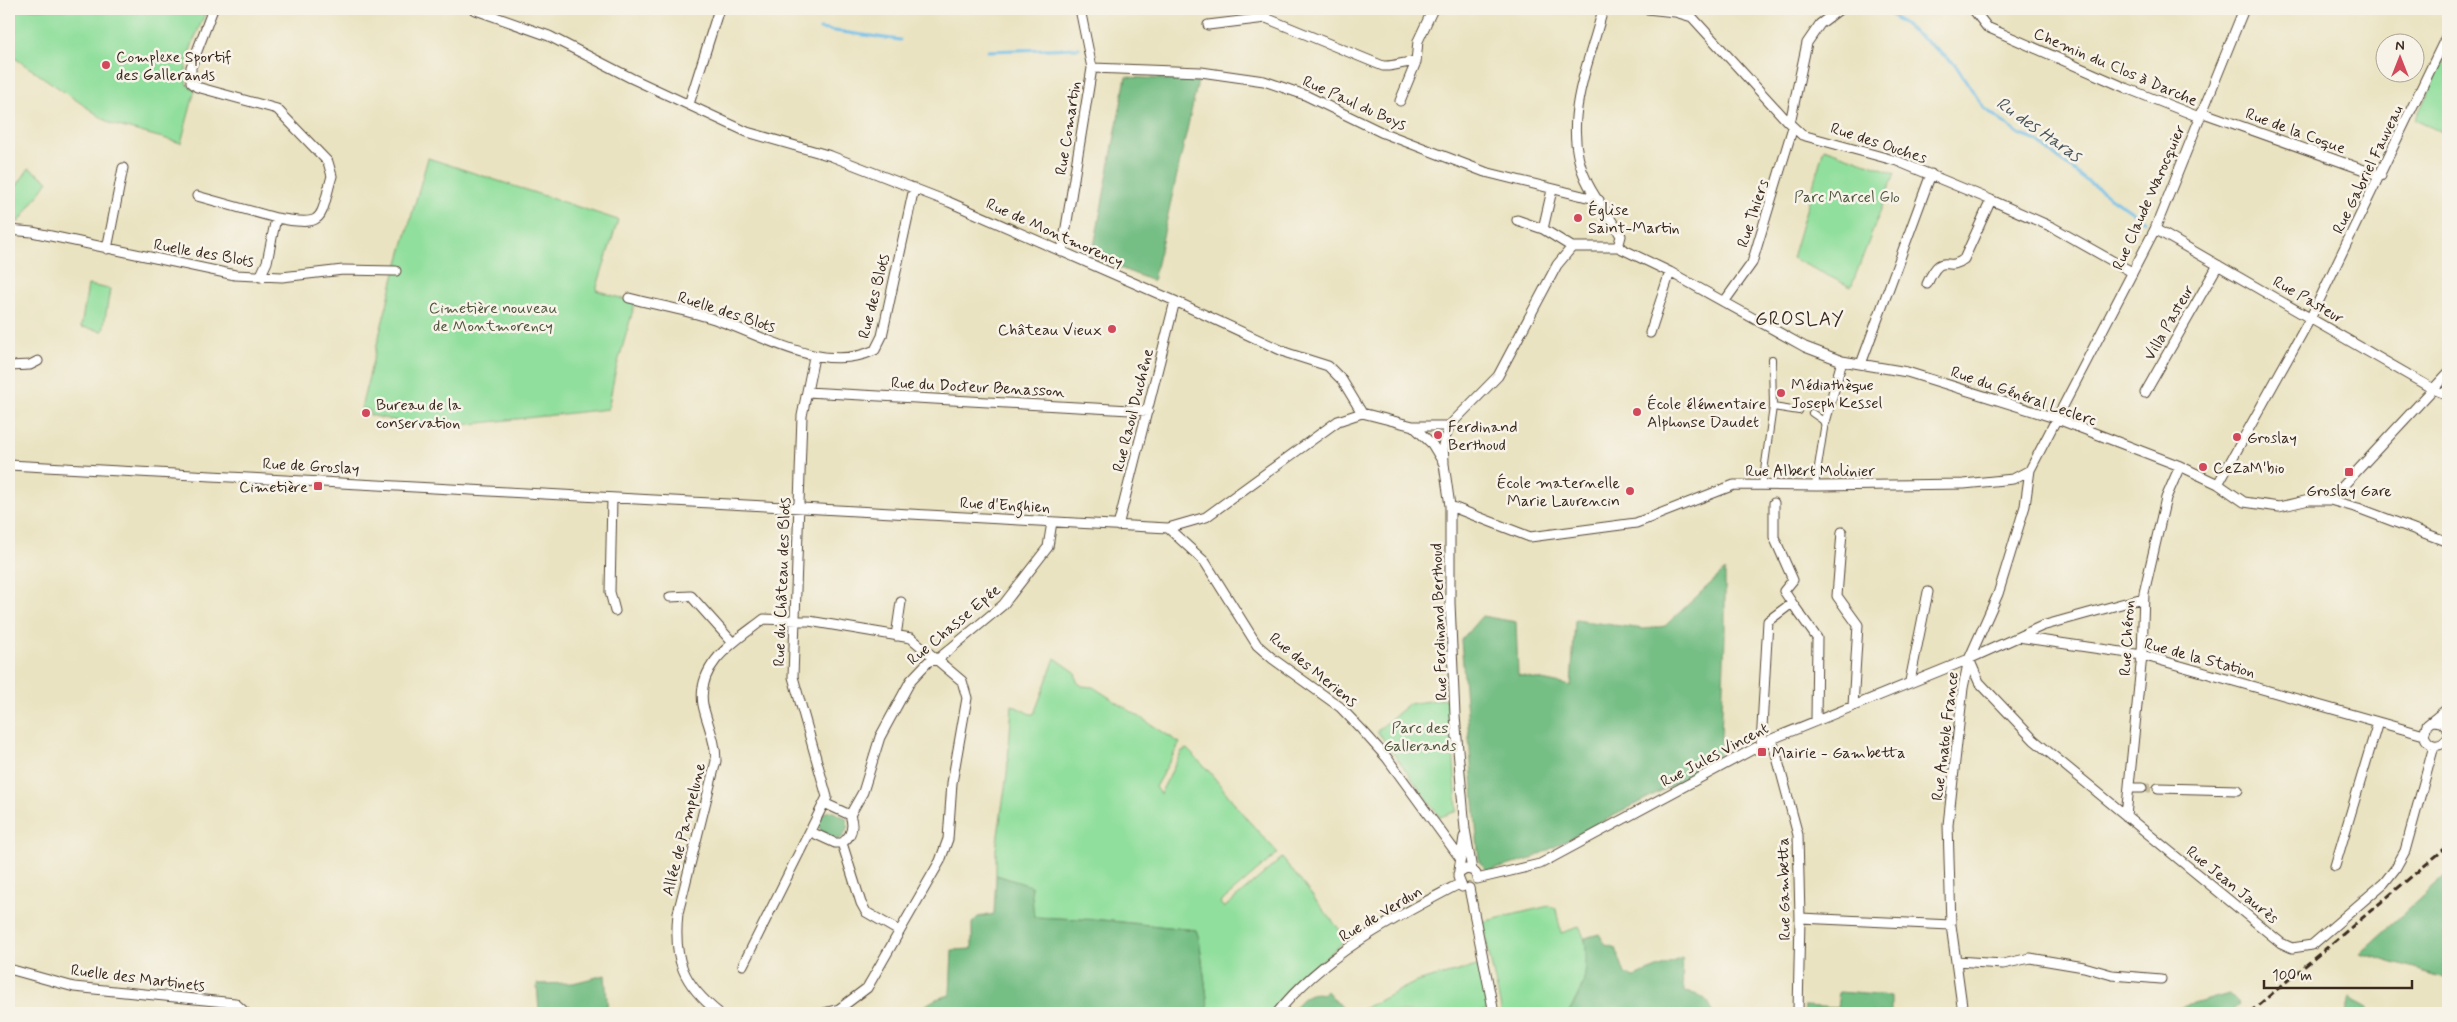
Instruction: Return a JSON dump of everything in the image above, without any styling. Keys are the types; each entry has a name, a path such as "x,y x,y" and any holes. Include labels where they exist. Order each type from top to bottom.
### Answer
{"street":[{"path":"197,196 276,218 304,223 313,222 320,216 332,176 332,169 328,162 277,109 197,87 191,82 191,67 212,9"},
{"name":"Rue de Montmorency","path":"473,9 549,36 631,78 747,132 831,156 914,188 1176,301 1287,352 1328,366 1342,380 1362,413"},
{"path":"689,104 719,9"},
{"name":"Rue Comartin","path":"1062,252 1092,68 1080,9"},
{"path":"1264,9 1266,18"},
{"path":"1400,101 1416,62 1418,41 1433,9"},
{"path":"1603,9 1580,86 1574,124 1574,143 1588,184 1621,236 1618,246"},
{"name":"Rue des Ouches","path":"1647,9 1675,12 1692,17 1790,125 1802,135 1897,161 1931,174 2052,227 2132,272"},
{"name":"Rue Thiers","path":"1724,302 1752,263 1790,125 1807,43 1820,24 1840,9"},
{"name":"Chemin du Clos à Darche","path":"1973,9 1987,27 2126,88 2200,114"},
{"name":"Rue Claude Warocquier","path":"2055,418 2155,228 2244,9"},
{"path":"1208,24 1266,18 1384,66 1395,67 1407,62 1416,62"},
{"name":"Rue Gabriel Fauveau","path":"2218,484 2310,317 2381,176 2448,34"},
{"name":"Rue Paul du Boys","path":"1092,68 1201,72 1264,81 1305,95 1381,132 1485,172 1599,200"},
{"name":"Rue de la Coque","path":"2200,114 2381,176"},
{"path":"107,249 123,168"},
{"path":"1861,364 1931,174"},
{"name":"Rue des Blots","path":"814,357 860,358 875,350 882,336 914,188"},
{"path":"1543,230 1552,190"},
{"path":"1927,284 1938,264 1960,262 1964,259 1992,200"},
{"path":"260,277 267,262 276,218"},
{"path":"1444,464 1443,445 1449,426 1498,376 1557,265 1572,247 1543,230 1517,220"},
{"name":"Rue Pasteur","path":"2155,228 2432,389 2448,395"},
{"name":"Ruelle des Blots","path":"9,230 32,232 235,275 282,277 343,270 396,270"},
{"name":"Rue du Général Leclerc","path":"1572,247 1618,246 1670,272 1805,347 1842,361 1907,372 2055,418 2180,466 2218,484 2244,502 2279,507 2310,500 2330,500 2358,508 2448,542"},
{"name":"Villa Pasteur","path":"2145,393 2218,264"},
{"path":"1650,332 1670,272"},
{"name":"Ruelle des Blots","path":"629,298 710,318 814,357"},
{"name":"Rue Raoul Duchêne","path":"1118,526 1176,301"},
{"name":"Rue du Château des Blots","path":"743,965 827,797 794,684 802,416 814,357"},
{"path":"1762,485 1773,407 1772,359"},
{"path":"9,366 30,365 38,361"},
{"path":"1815,486 1825,422 1842,361"},
{"path":"2330,500 2448,373"},
{"name":"Rue du Docteur Benasson","path":"807,392 1148,411"},
{"path":"1773,407 1799,411"},
{"path":"1362,413 1413,426 1449,426"},
{"name":"Rue d'Enghien","path":"612,498 1168,528 1206,517 1338,421 1362,413"},
{"path":"1812,413 1825,422"},
{"name":"Rue Anatole France","path":"1963,1013 1951,925 1948,825 1963,688 1969,659 1998,594 2025,506 2030,470 2055,418"},
{"name":"Rue Ferdinand Berthoud","path":"1413,426 1432,444 1444,464 1450,506 1450,612 1455,716 1465,829 1472,870"},
{"name":"Rue de Groslay","path":"9,465 612,498"},
{"name":"Rue Chéron","path":"2126,816 2142,656 2143,598 2166,498 2180,466"},
{"name":"Rue Albert Molinier","path":"1450,506 1530,537 1636,523 1734,484 1815,486 1964,484 2014,479 2030,470"},
{"path":"612,498 610,592 615,612"},
{"path":"1774,503 1774,537 1794,580 1784,591 1816,638 1816,721"},
{"name":"Rue Chasse Epée","path":"842,844 847,840 853,825 850,815 863,792 880,738 911,680 929,661 938,659 1003,605 1048,547 1052,522"},
{"name":"Rue des Meriens","path":"1168,528 1205,562 1257,645 1273,659 1340,707 1387,758 1460,858"},
{"path":"1842,532 1837,596 1858,625 1854,706"},
{"path":"1910,681 1928,592"},
{"path":"670,597 691,596 733,643"},
{"path":"1969,659 2042,626 2143,598"},
{"path":"896,636 901,602"},
{"path":"1761,745 1768,621 1792,603"},
{"name":"Allée de Pampelune","path":"719,1013 698,995 686,977 678,952 676,925 716,760 714,735 703,704 704,678 719,654 764,618 795,620 896,636 918,642 962,681 967,698 952,783 948,839 940,861 867,988 839,1009 824,1013"},
{"name":"Rue de la Station","path":"2018,636 2142,656 2424,735"},
{"name":"Rue Jules Vincent","path":"1477,879 1540,864 1772,739 1910,681 1969,659"},
{"name":"Rue Jean Jaurès","path":"1969,659 1979,682 2034,740 2281,943 2292,948 2303,948 2312,945 2325,936 2384,883 2395,869 2405,851 2434,746"},
{"path":"2448,708 2425,728 2424,735 2427,742 2434,746 2448,741"},
{"path":"2434,721 2441,722 2448,727"},
{"path":"2335,866 2378,722"},
{"name":"Rue Gambetta","path":"1772,739 1798,835 1800,918 1798,1011"},
{"path":"2128,788 2142,788"},
{"path":"2158,788 2238,790"},
{"path":"824,802 850,815"},
{"name":"Rue Ferdinand Berthoud","path":"1458,874 1465,829"},
{"path":"811,832 835,843 842,844 861,903 866,912 899,931"},
{"path":"1466,869 1472,870 1477,879 1475,885 1469,888 1459,884 1458,874 1466,869"},
{"name":"Rue de Verdun","path":"1277,1013 1317,973 1362,937 1459,884"},
{"path":"1469,888 1494,1013"},
{"path":"1800,918 1951,925"},
{"path":"1956,961 2003,964 2030,958 2084,967 2112,975 2161,979"},
{"name":"Ruelle des Martinets","path":"9,969 74,987 235,1003 246,1013"}],"green space":[{"name":"Complexe Sportif des Gallerands","path":"9,9 207,9 186,66 187,85 195,90 181,143 111,124 9,54"},
{"path":"2448,51 2448,135 2415,120"},
{"path":"1126,77 1198,81 1153,281 1092,257"},
{"name":"Parc Marcel Glo","path":"1824,148 1895,173 1851,287 1792,258"},
{"name":"Cimetière nouveau de Montmorency","path":"428,158 618,220 596,290 635,303 615,373 608,409 453,426 410,424 370,415 370,410 361,408 394,277"},
{"path":"29,168 48,181 19,222 9,215 9,197"},
{"path":"88,285 110,289 103,331 81,327"},
{"path":"1725,570 1725,637 1720,760 1531,859 1488,871 1479,862 1461,640 1482,616 1516,622 1518,675 1571,686 1575,620 1644,629 1665,626"},
{"path":"1055,658 1075,672 1077,682 1082,686 1093,687 1180,743 1155,787 1160,794 1182,751 1187,749 1209,771 1246,818 1278,853 1220,903 1224,908 1282,858 1347,939 1292,986 1270,1013 1209,1013 1199,938 1196,930 1102,920 1034,917 1015,881 996,875 996,849 1007,774 1012,705 1030,714 1034,714"},
{"name":"Parc des Gallerands","path":"1450,698 1457,811 1440,817 1377,731 1408,704"},
{"path":"831,811 846,818 848,826 843,837 836,840 821,832 818,824 823,813"},
{"path":"2448,873 2448,979 2360,953"},
{"path":"996,875 1031,886 1034,917 1102,920 1196,930 1199,938 1209,1013 912,1013 936,999 950,995 952,950 972,949 972,923 978,917 994,914"},
{"path":"1549,906 1556,909 1561,933 1579,927 1584,938 1587,949 1586,971 1579,992 1568,1013 1502,1013 1482,922"},
{"path":"1599,934 1606,945 1616,948 1625,974 1634,977 1682,958 1685,992 1695,994 1706,1000 1712,1013 1568,1013 1579,994 1586,969 1585,938"},
{"path":"1481,965 1488,1009 1479,1013 1357,1012 1416,982"},
{"path":"605,975 608,1013 532,1013 539,1011 537,984 573,983"},
{"path":"1327,991 1346,1013 1289,1013 1308,995 1323,994"},
{"path":"1839,992 1891,996 1891,1013 1804,1013 1805,1006 1837,1008"},
{"path":"2229,994 2239,1004 2228,1013 2161,1013"},
{"path":"2350,998 2375,1013 2346,1013"}],"waterway":[{"name":"Ru des Haras","path":"1884,9 1954,63 1984,108 2019,134 2037,141 2084,179 2145,221"},
{"name":"Ru des Haras","path":"820,29 900,40"},
{"name":"Ru des Haras","path":"988,51 1079,48"}],"tunnel":[{"path":"2142,788 2158,788"}],"railway":[{"path":"2249,1013 2448,846"}],"place":[{"name":"Complexe Sportif des Gallerands","path":"106,65"},
{"name":"Église Saint-Martin","path":"1578,218"},
{"name":"Château Vieux","path":"1112,329"},
{"name":"Médiathèque Joseph Kessel","path":"1781,393"},
{"name":"École élémentaire Alphonse Daudet","path":"1637,412"},
{"name":"Bureau de la conservation","path":"366,413"},
{"name":"Ferdinand Berthoud","path":"1438,435"},
{"name":"Groslay","path":"2237,437"},
{"name":"CeZaM'bio","path":"2203,467"},
{"name":"Groslay Gare","path":"2349,472"},
{"name":"Cimetière","path":"318,486"},
{"name":"École maternelle Marie Laurencin","path":"1630,491"},
{"name":"Mairie - Gambetta","path":"1762,752"}],"district":[{"name":"GROSLAY","path":"1800,318"}]}
